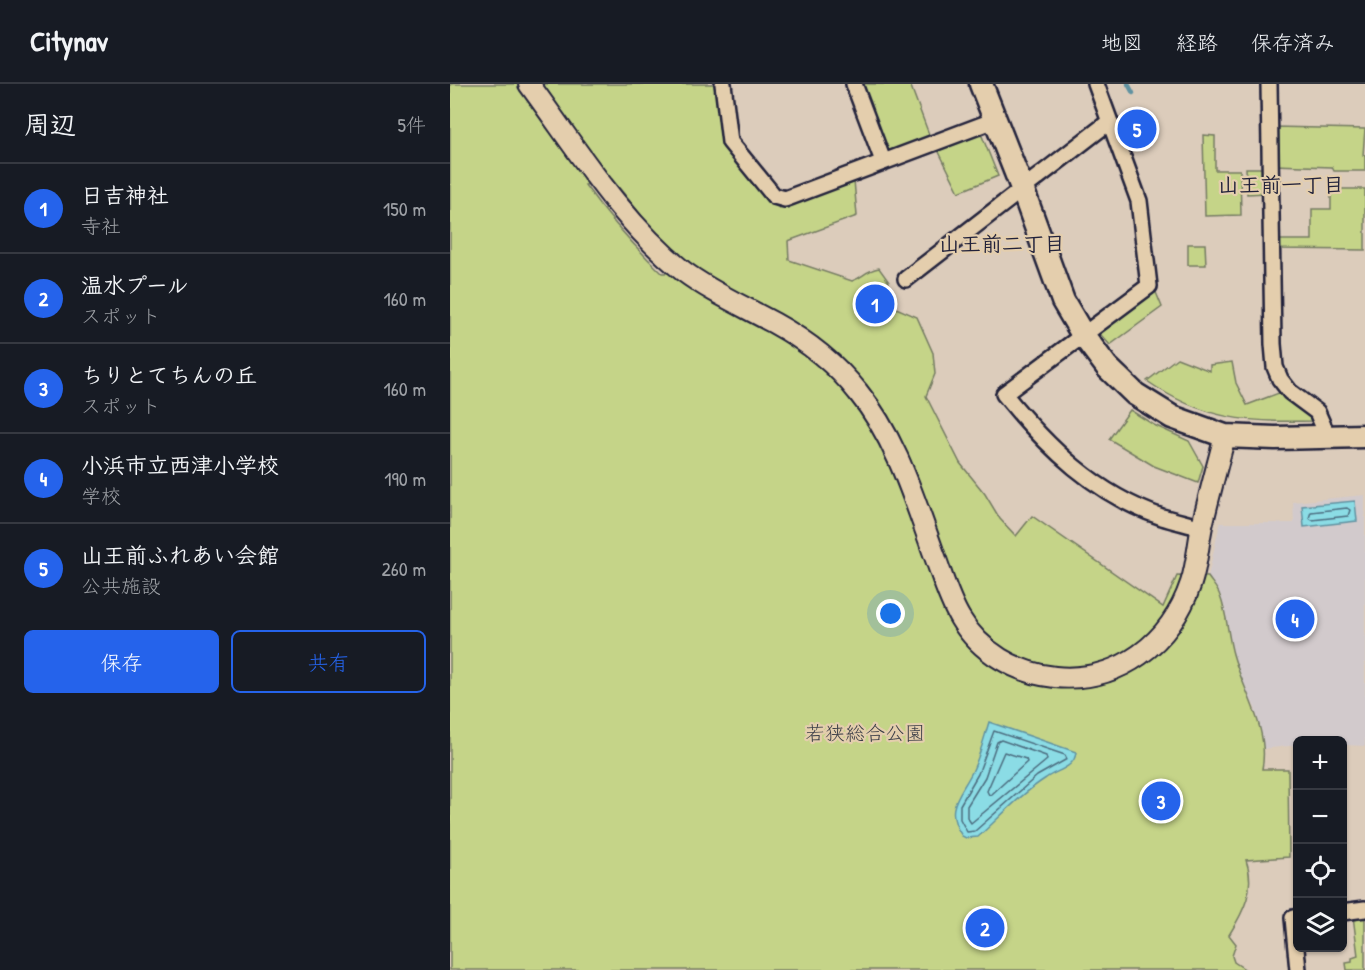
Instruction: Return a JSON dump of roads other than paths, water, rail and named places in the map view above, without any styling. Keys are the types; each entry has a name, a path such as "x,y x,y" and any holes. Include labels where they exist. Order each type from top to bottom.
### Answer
{"main road":[{"path":"981,84 1063,301 1083,335 1107,368 1135,394 1172,417 1225,436 1328,438 1365,436"}],"street":[{"path":"529,84 612,197 657,249 718,294 777,324 807,343 858,391 893,448 955,608 976,639 1000,659 1034,673 1068,678 1109,671 1129,662 1165,633 1180,610 1191,582 1225,436"},
{"path":"723,84 730,142 774,196 785,199 994,120"},
{"path":"854,84 883,161"},
{"path":"1096,84 1139,201 1149,286 1004,394 1031,428 1058,455 1089,479 1124,500 1161,516 1202,528"},
{"path":"1269,84 1275,367 1280,379 1290,392 1317,412 1328,438"},
{"path":"906,279 1109,122"},
{"path":"1347,911 1365,909"},
{"path":"1296,952 1298,970"}],"water":[{"path":"1355,501 1357,521 1304,527 1302,506"},
{"path":"989,722 1076,752 1069,765 1028,791 978,837 966,838 956,826 955,802 975,766"}],"waterway":[{"path":"1128,84 1133,93"}],"place":[{"name":"山王前ふれあい会館","path":"1137,129"},
{"name":"日吉神社","path":"875,304"},
{"name":"小浜市立西津小学校","path":"1295,619"},
{"name":"ちりとてちんの丘","path":"1161,801"},
{"name":"温水プール","path":"985,928"}],"district":[{"name":"山王前一丁目","path":"1281,185"},
{"name":"山王前二丁目","path":"1002,244"}],"park label":[{"name":"若狭総合公園","path":"865,733"}]}
